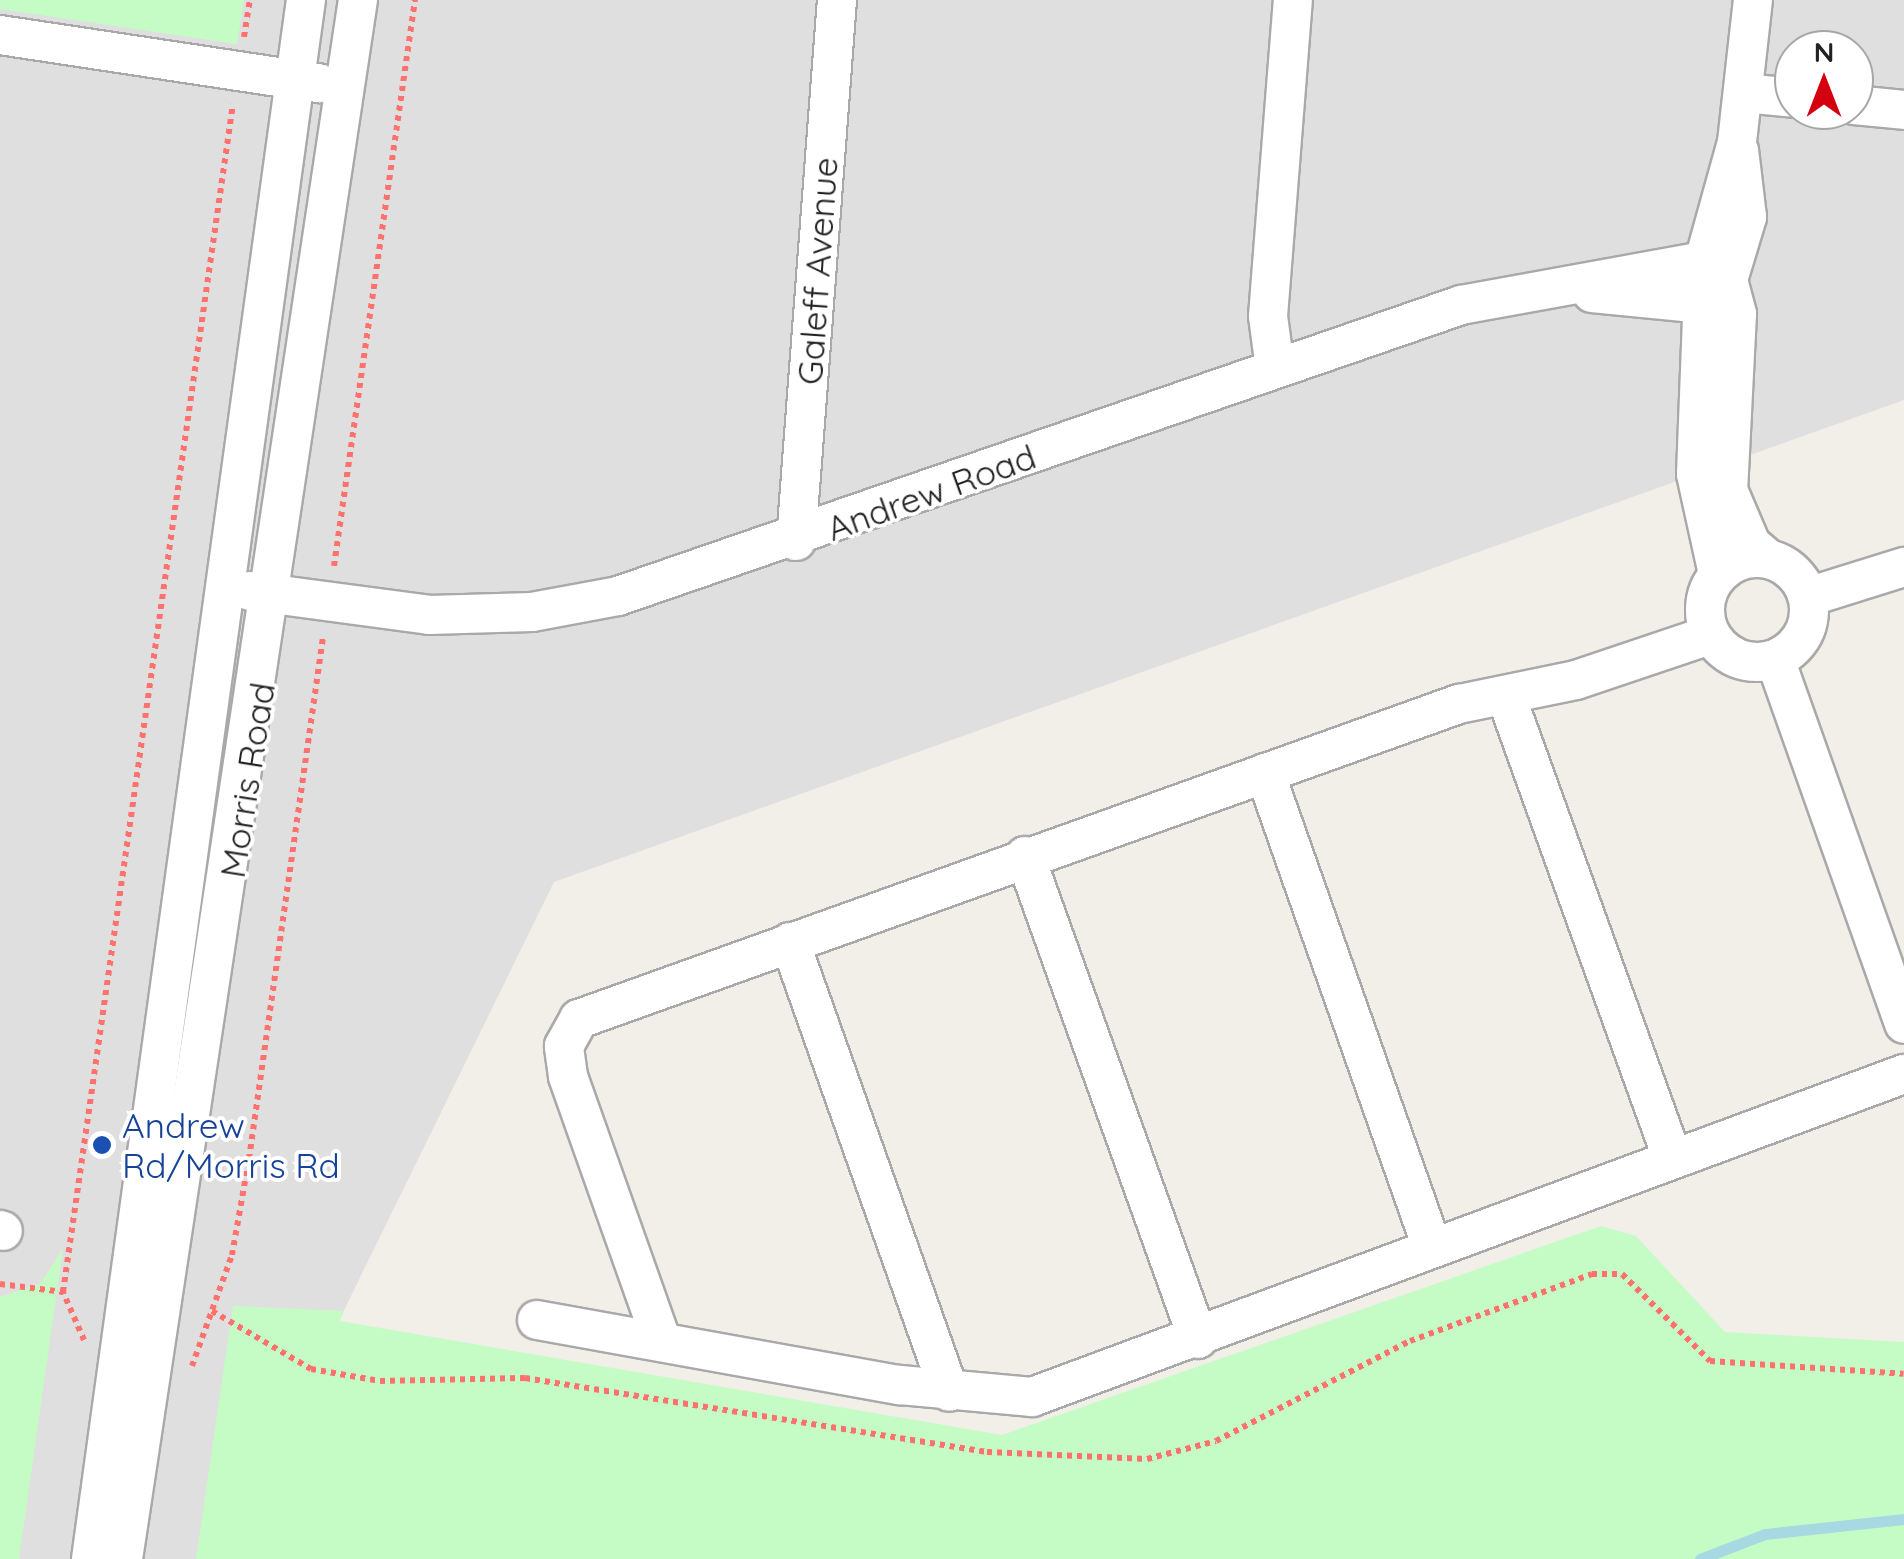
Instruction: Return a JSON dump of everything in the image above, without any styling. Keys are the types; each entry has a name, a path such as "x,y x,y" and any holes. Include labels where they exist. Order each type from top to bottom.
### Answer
{"street":[{"name":"Morris Road","path":"123,1559 120,1463 222,588 306,0"},
{"name":"Morris Road","path":"91,1559 120,1463 274,594 358,0"},
{"name":"Galeff Avenue","path":"796,541 838,0"},
{"path":"1274,368 1268,316 1293,0"},
{"path":"1709,469 1751,544 1768,559 1793,572 1808,597 1804,634 1775,659 1738,659 1710,635 1704,604 1718,574 1709,469 1736,314 1714,279 1744,93 1753,0"},
{"path":"0,35 345,88"},
{"path":"1744,93 1774,96"},
{"path":"1874,107 1904,110"},
{"name":"Andrew Road","path":"222,588 429,615 532,612 680,580 1461,305 1575,287 1714,279"},
{"path":"1718,574 1768,559"},
{"path":"1808,597 1904,567"},
{"path":"662,1342 564,1046 592,1010 1265,772 1710,635"},
{"path":"1775,659 1904,1024"},
{"path":"1506,696 1672,1158"},
{"path":"1265,772 1431,1244"},
{"path":"1026,856 1198,1339"},
{"path":"790,942 948,1392"},
{"path":"537,1320 948,1392 1061,1391 1378,1275 1431,1244 1500,1230 1672,1158 1904,1074"}],"path":[{"path":"85,1348 63,1292 250,0"},
{"path":"189,1376 232,1254 250,1159 415,0"},
{"path":"0,1284 63,1292"}],"shaded area":[{"path":"0,0 1904,0 1904,400 554,882 222,1559 0,1559"}],"green space":[{"path":"0,0 244,0 237,44 0,9"},
{"path":"1601,1226 1636,1236 1725,1332 1904,1342 1904,1559 196,1559 233,1306 344,1311 340,1321 1002,1435"},
{"path":"63,1248 19,1559 0,1559 0,1297 41,1283"}],"waterway":[{"path":"1700,1559 1765,1534 1904,1519"}],"place":[{"name":"Andrew Rd/Morris Rd","path":"102,1145"}]}
